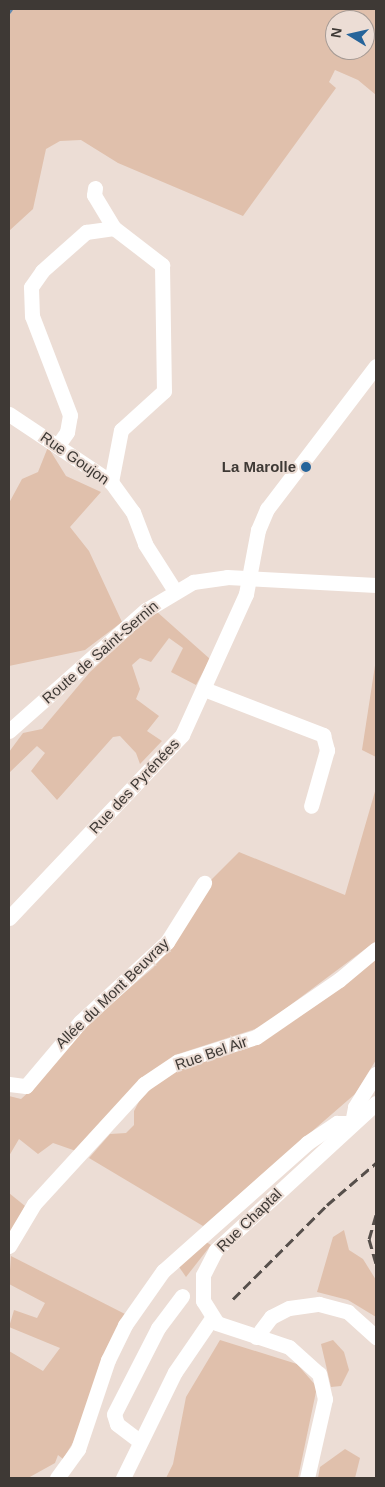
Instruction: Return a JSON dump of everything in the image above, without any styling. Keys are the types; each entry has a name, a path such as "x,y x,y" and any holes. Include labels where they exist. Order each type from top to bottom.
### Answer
{"street":[{"path":"95,188 94,195 114,228 162,265 164,391 121,430 111,482"},
{"path":"58,445 67,432 70,414 32,316 31,287 42,271 86,232 114,228"},
{"name":"Rue des Pyrénées","path":"9,918 172,747 204,689 250,578 258,530 267,509 376,366"},
{"name":"Rue Goujon","path":"9,414 111,482 133,512 148,550 174,591"},
{"name":"Route de Saint-Sernin","path":"9,731 146,610 174,591 209,579 250,578 376,585"},
{"path":"204,689 322,735 327,750 311,806"},
{"name":"Allée du Mont Beuvray","path":"9,1084 26,1086 80,1022 156,954 204,883"},
{"name":"Rue Bel Air","path":"9,1246 34,1204 144,1084 177,1062 256,1037 339,980 376,949"},
{"path":"57,1478 78,1449 108,1360 125,1325 163,1271 307,1143 337,1123 352,1123 355,1107 376,1074"},
{"name":"Rue Chaptal","path":"212,1318 201,1293 208,1261 352,1123 376,1103"},
{"path":"138,1440 117,1424 114,1414 158,1328 182,1296"},
{"path":"256,1337 271,1317 289,1308 319,1304 348,1312 376,1337"},
{"path":"123,1478 138,1440 184,1356 212,1318 222,1327 300,1353 324,1386 323,1414 307,1478"}],"shaded area":[{"path":"9,9 376,9 376,95 358,80 335,70 329,82 336,88 243,216 118,163 81,140 60,141 46,149 33,209 9,231"},
{"path":"48,447 66,476 101,492 70,527 89,551 122,622 85,650 9,666 9,503 22,479 38,472"},
{"path":"156,611 210,659 196,685 171,672 183,648 169,638 151,662 140,658 132,665 140,689 136,699 159,716 147,731 162,741 140,764 136,753 120,736 113,737 57,800 31,771 45,753 37,746 9,773 9,752 23,733 42,729 90,672"},
{"path":"376,659 376,757 362,750"},
{"path":"376,788 376,941 261,1027 178,1054 76,1151 53,1143 38,1154 19,1139 9,1156 9,1096 21,1099 31,1090 83,1028 153,968 171,947 210,881 239,852 345,895"},
{"path":"376,958 376,1060 355,1094 203,1226 89,1158 110,1134 126,1133 134,1125 134,1111 144,1092 163,1076 204,1061"},
{"path":"9,1193 25,1206 9,1237"},
{"path":"344,1230 349,1250 363,1259 376,1280 376,1317 348,1300 317,1292 333,1237"},
{"path":"203,1240 211,1245 186,1277 177,1264"},
{"path":"11,1256 125,1314 83,1426 63,1459 58,1455 55,1463 28,1478 9,1478 9,1351 43,1371 60,1348 9,1327 14,1310 37,1318 45,1303 9,1284"},
{"path":"220,1340 297,1364 317,1387 298,1478 166,1478 173,1464 186,1397"},
{"path":"333,1340 344,1352 349,1370 341,1386 331,1387 321,1344"},
{"path":"345,1449 360,1458 355,1478 318,1478 320,1467"}],"railway":[{"path":"233,1299 327,1205 376,1163"},
{"path":"376,1215 369,1239 376,1264"}],"place":[{"name":"La Marolle","path":"306,467"}]}
